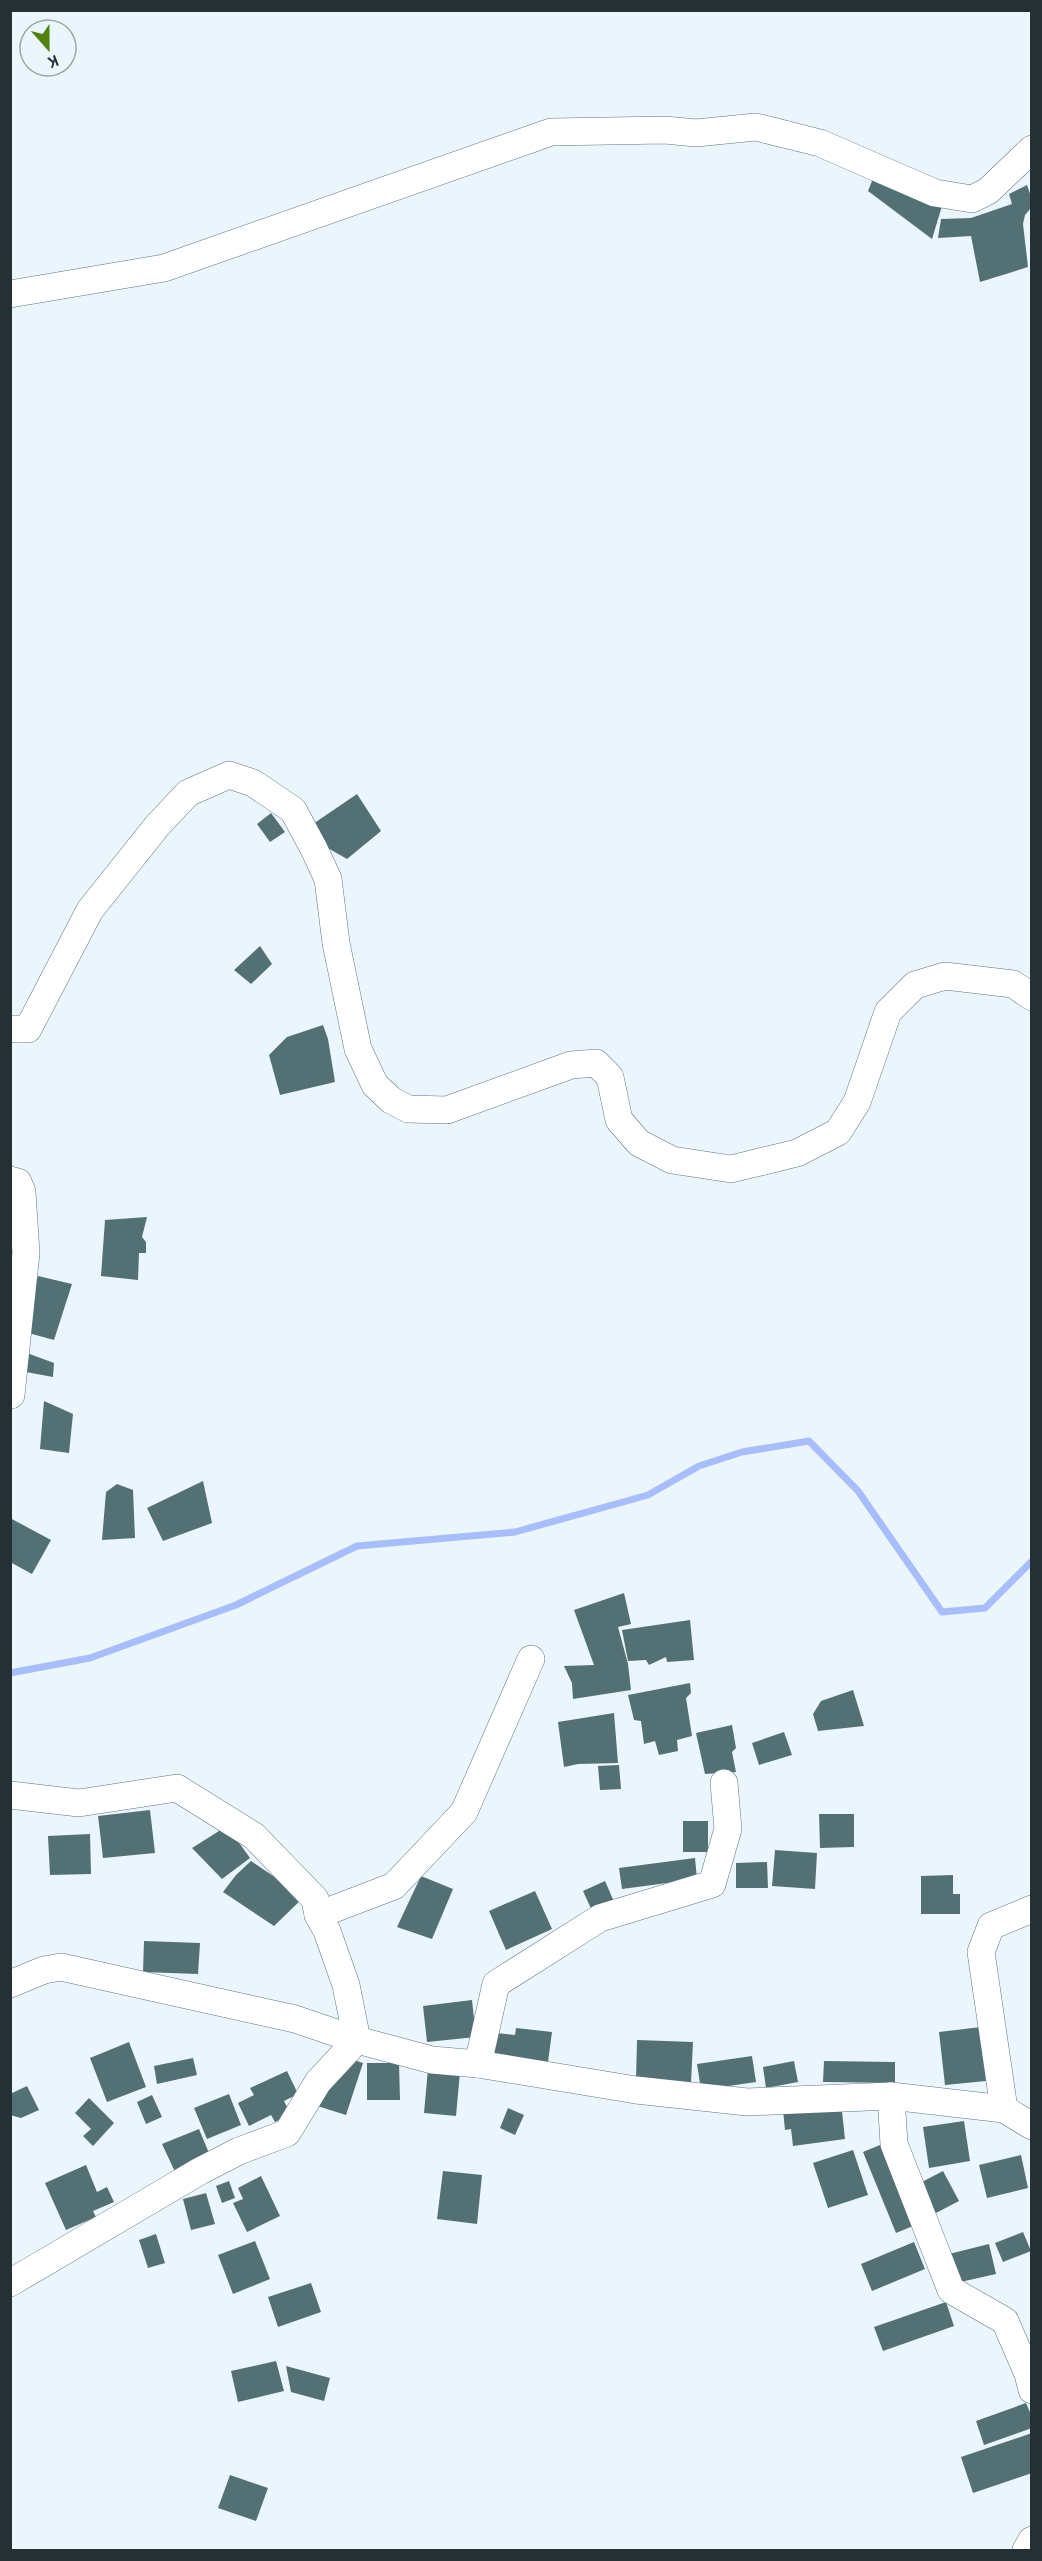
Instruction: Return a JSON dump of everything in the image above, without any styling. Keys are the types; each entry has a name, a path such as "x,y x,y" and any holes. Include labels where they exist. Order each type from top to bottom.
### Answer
{"street":[{"path":"10,294 164,268 551,132 665,130 696,133 756,127 820,143 935,193 972,199 988,191 1032,149"},
{"path":"10,1029 28,1029 90,910 157,826 188,792 229,775 254,783 294,810 328,879 336,944 358,1049 375,1085 391,1100 408,1109 447,1110 572,1065 596,1063 610,1077 620,1120 639,1143 672,1160 731,1170 797,1153 838,1132 857,1102 888,1012 915,985 945,976 1013,984 1032,997"},
{"path":"10,1180 18,1182 22,1192 26,1253 11,1395"},
{"path":"318,1915 394,1886 464,1812 531,1659"},
{"path":"478,2064 496,1984 600,1918 712,1884 728,1829 724,1783"},
{"path":"10,1796 79,1803 177,1788 254,1836 315,1899 318,1915 327,1931 346,1984 357,2040"},
{"path":"1004,2109 981,1952 991,1926 1032,1909"},
{"path":"10,1984 44,1970 61,1967 295,2019 357,2040 432,2060 478,2064 636,2090 747,2102 891,2096 1004,2109 1032,2126"},
{"path":"10,2283 200,2171 238,2151 287,2133 318,2082 357,2040"},
{"path":"891,2096 894,2144 951,2290 1005,2321 1028,2374 1032,2390"},
{"path":"1026,2550 1032,2540"}],"building":[{"path":"876,171 942,206 932,239 868,191"},
{"path":"1027,185 1032,199 1032,207 1025,215 1023,224 1028,267 980,282 971,236 938,238 941,219 971,218 1012,204 1009,194"},
{"path":"357,794 381,831 347,859 319,843 310,826"},
{"path":"271,813 285,832 270,842 257,824"},
{"path":"260,946 272,964 251,984 234,970"},
{"path":"323,1025 328,1039 335,1082 280,1095 269,1055 287,1037"},
{"path":"147,1217 142,1237 146,1242 146,1253 139,1253 138,1280 101,1276 105,1220"},
{"path":"38,1276 72,1284 54,1340 21,1331"},
{"path":"27,1353 54,1363 53,1377 26,1372"},
{"path":"44,1401 73,1414 69,1453 40,1449"},
{"path":"203,1481 212,1523 163,1541 147,1508"},
{"path":"117,1484 133,1490 135,1538 102,1540 106,1492"},
{"path":"10,1518 51,1540 32,1574 10,1562"},
{"path":"624,1593 631,1624 618,1627 628,1664 631,1690 573,1699 572,1683 564,1666 594,1665 574,1610"},
{"path":"690,1620 694,1660 667,1662 666,1657 649,1665 646,1660 628,1661 622,1630"},
{"path":"690,1683 691,1693 686,1698 692,1736 677,1740 678,1751 659,1755 655,1741 644,1744 641,1721 634,1720 628,1695"},
{"path":"853,1690 864,1726 818,1731 813,1714 821,1701"},
{"path":"614,1713 618,1763 578,1764 564,1767 558,1722"},
{"path":"732,1725 736,1748 732,1752 736,1772 705,1774 696,1733"},
{"path":"784,1732 792,1755 759,1765 752,1743"},
{"path":"619,1765 621,1789 600,1790 598,1766"},
{"path":"150,1810 155,1853 103,1858 98,1816"},
{"path":"819,1814 854,1814 854,1847 820,1848"},
{"path":"683,1821 708,1821 708,1852 683,1852"},
{"path":"227,1826 250,1858 222,1879 192,1848"},
{"path":"90,1834 91,1874 50,1875 48,1836"},
{"path":"775,1850 817,1853 815,1889 772,1886"},
{"path":"695,1858 697,1879 622,1889 619,1868"},
{"path":"251,1861 304,1897 274,1926 223,1892"},
{"path":"767,1862 768,1888 736,1888 736,1863"},
{"path":"953,1875 953,1894 960,1894 960,1914 921,1914 921,1876"},
{"path":"421,1876 453,1889 432,1939 397,1927"},
{"path":"605,1881 615,1904 593,1913 583,1891"},
{"path":"535,1891 552,1929 506,1950 489,1911"},
{"path":"144,1941 200,1943 198,1974 143,1972"},
{"path":"472,2000 476,2037 427,2042 423,2006"},
{"path":"981,2027 986,2081 945,2085 939,2032"},
{"path":"516,2028 552,2032 548,2062 493,2054 496,2033 515,2035"},
{"path":"637,2040 693,2042 691,2083 636,2081"},
{"path":"129,2042 146,2087 107,2102 90,2058"},
{"path":"328,2052 363,2063 346,2115 311,2104"},
{"path":"752,2056 756,2082 701,2090 697,2064"},
{"path":"193,2058 197,2075 157,2084 154,2066"},
{"path":"794,2061 798,2082 766,2088 763,2067"},
{"path":"824,2061 895,2062 895,2083 823,2082"},
{"path":"367,2063 399,2063 400,2100 367,2100"},
{"path":"428,2069 460,2072 456,2116 424,2113"},
{"path":"287,2071 298,2094 284,2101 291,2115 275,2122 271,2115 249,2126 238,2103 254,2095 250,2088"},
{"path":"27,2086 39,2110 21,2118 10,2115 10,2094"},
{"path":"229,2094 241,2125 207,2139 194,2108"},
{"path":"152,2095 162,2117 146,2124 137,2102"},
{"path":"89,2098 114,2123 93,2146 83,2136 91,2129 75,2113"},
{"path":"841,2102 845,2139 793,2146 791,2129 785,2130 783,2110"},
{"path":"508,2108 524,2115 515,2135 500,2128"},
{"path":"964,2121 970,2161 929,2168 923,2127"},
{"path":"199,2129 211,2158 176,2174 162,2144"},
{"path":"880,2145 913,2226 896,2233 863,2152"},
{"path":"853,2150 868,2195 828,2208 813,2163"},
{"path":"1021,2155 1028,2188 987,2198 979,2165"},
{"path":"86,2165 97,2192 107,2187 114,2202 93,2211 96,2217 66,2230 45,2183"},
{"path":"443,2171 482,2175 477,2224 437,2219"},
{"path":"943,2171 959,2201 936,2213 920,2183"},
{"path":"261,2176 280,2216 247,2232 233,2203 243,2199 238,2188"},
{"path":"229,2181 235,2198 222,2203 216,2186"},
{"path":"206,2193 215,2224 191,2230 183,2199"},
{"path":"1023,2232 1031,2251 1003,2262 995,2243"},
{"path":"156,2234 165,2263 148,2268 139,2240"},
{"path":"255,2241 270,2279 233,2294 218,2255"},
{"path":"914,2242 925,2269 872,2291 861,2264"},
{"path":"989,2244 996,2274 956,2283 949,2254"},
{"path":"311,2283 321,2312 278,2327 268,2297"},
{"path":"946,2302 954,2326 883,2351 874,2327"},
{"path":"276,2361 284,2391 238,2402 231,2371"},
{"path":"286,2366 330,2378 324,2401 291,2392"},
{"path":"1026,2403 1032,2417 1032,2428 984,2445 976,2421"},
{"path":"1032,2433 1032,2473 973,2493 961,2457"},
{"path":"230,2475 268,2488 256,2521 218,2508"}],"waterway":[{"path":"10,1673 90,1658 236,1605 357,1546 515,1532 648,1495 699,1466 742,1452 809,1441 858,1491 942,1612 985,1608 1032,1561"}]}
